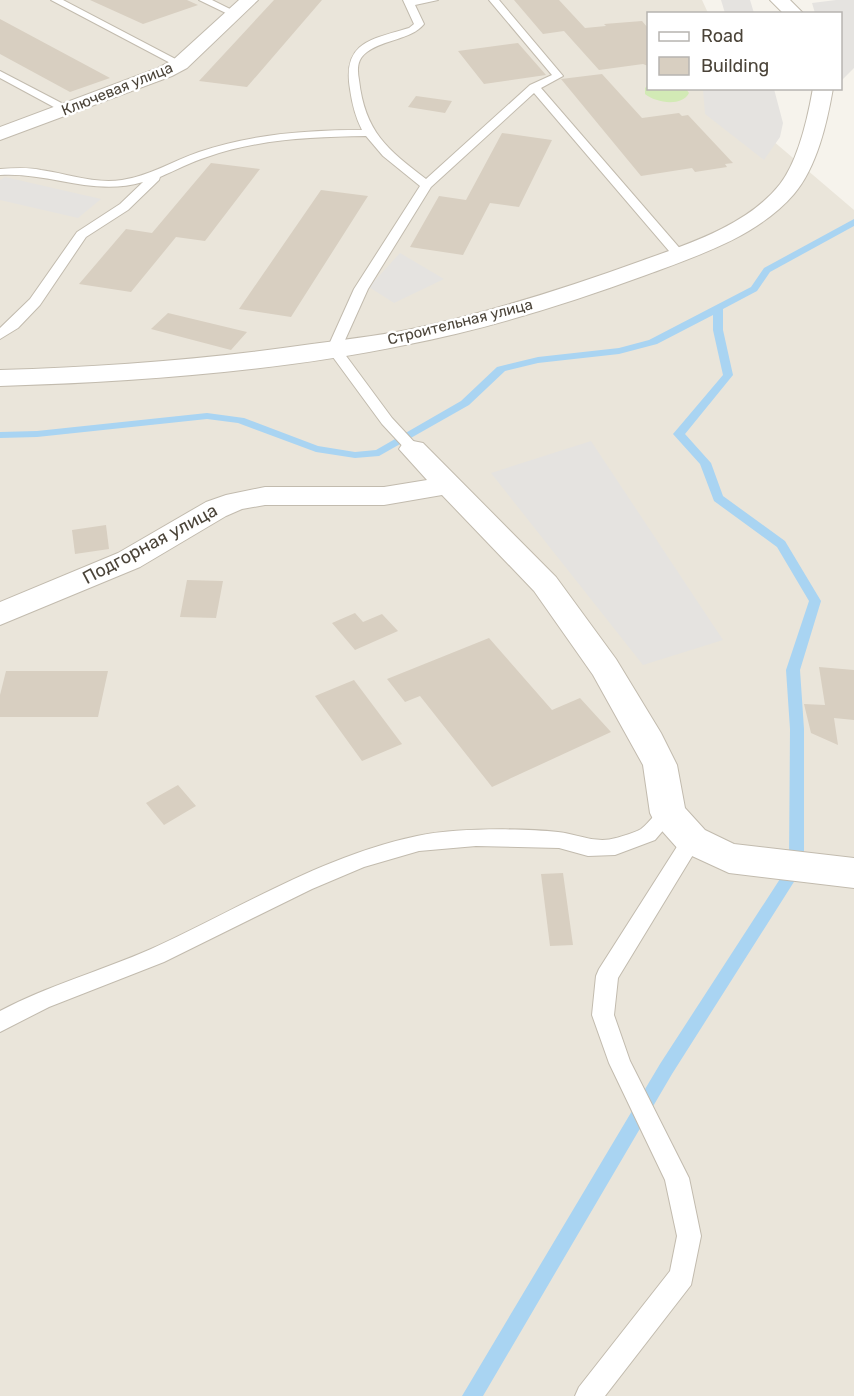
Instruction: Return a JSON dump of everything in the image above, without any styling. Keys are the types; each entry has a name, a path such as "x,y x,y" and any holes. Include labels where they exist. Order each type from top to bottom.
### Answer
{"street":[{"path":"779,0 793,12"},
{"name":"Ключевая улица","path":"0,134 143,82 180,64 242,7"},
{"name":"Строительная улица","path":"0,378 219,366 334,349 415,336 481,320 602,284 679,255 733,230 762,212 786,191 794,180 812,133 823,90"},
{"path":"402,438 545,584 605,667 660,765 668,813 692,840 729,858 854,873"},
{"name":"Подгорная улица","path":"0,614 129,560 216,508 236,501 265,496 384,496 448,485"}],"lane":[{"path":"56,0 180,64"},
{"path":"204,0 242,7"},
{"path":"426,185 379,149 367,133 357,107 352,64 359,52 413,30 419,24 408,1 433,0"},
{"path":"402,438 334,349 361,289 426,185 534,87 558,76 494,0"},
{"path":"0,74 67,110"},
{"path":"534,87 679,255"},
{"path":"0,172 40,173 93,185 113,185 136,182 201,155 251,140 310,133 367,133"},
{"path":"0,335 13,327 32,307 81,236 91,227 124,207 160,172"},
{"path":"0,1022 40,1000 157,956 305,883 359,860 419,843 476,838 559,840 588,848 615,847 648,834 668,813"},
{"path":"588,1396 682,1276 689,1236 677,1178 620,1063 603,1015 607,976 692,840"}],"shaded area":[{"path":"0,0 702,0 708,12 647,12 647,90 738,90 751,122 854,210 854,1396 0,1396"},
{"path":"721,0 750,0 754,12 725,12"},
{"path":"854,0 854,68 842,80 842,12 815,12 812,3"},
{"path":"703,90 774,90 783,123 780,137 764,160 705,114"},
{"path":"5,177 101,199 78,218 0,200 0,180"},
{"path":"400,253 444,279 394,303 369,287"},
{"path":"591,441 723,640 643,665 491,473"}],"green space":[{"path":"647,86 647,90 687,90 689,93 681,100 668,102 656,100 645,94"}],"building":[{"path":"90,0 187,0 198,5 143,24"},
{"path":"274,0 322,0 247,87 199,81"},
{"path":"514,0 559,0 585,28 642,21 647,27 647,66 643,64 599,70 564,31 543,34"},
{"path":"0,19 110,78 70,92 0,54"},
{"path":"518,43 546,75 484,84 458,51"},
{"path":"602,74 642,118 679,113 682,116 688,115 733,163 725,164 727,167 695,172 692,168 641,176 561,79"},
{"path":"416,96 452,101 445,113 408,107"},
{"path":"502,133 552,140 519,207 490,203 463,255 410,247 439,196 466,200"},
{"path":"211,163 260,169 205,241 176,237 131,292 79,284 126,229 152,233"},
{"path":"321,190 368,196 291,317 239,309"},
{"path":"168,313 247,332 231,350 151,329"},
{"path":"106,525 109,549 75,554 72,530"},
{"path":"187,580 223,581 216,618 180,617"},
{"path":"355,613 363,622 382,614 398,631 355,650 332,623"},
{"path":"489,638 552,710 580,698 611,732 492,787 420,696 405,702 387,679"},
{"path":"819,667 854,670 854,720 834,718 838,745 811,733 804,704 825,705"},
{"path":"6,671 108,671 98,717 0,717 0,695"},
{"path":"354,680 402,744 362,761 315,696"},
{"path":"178,785 196,806 164,825 146,803"},
{"path":"563,873 573,945 550,946 541,874"}],"waterway":[{"path":"0,435 37,434 207,416 240,420 316,449 355,455 379,453 465,403 501,369 538,360 619,351 653,342 754,289 767,270 854,222"},
{"path":"472,1396 666,1069 796,866 797,729 793,670 815,601 781,544 718,498 705,463 679,434 728,375 718,330 718,308"}]}
